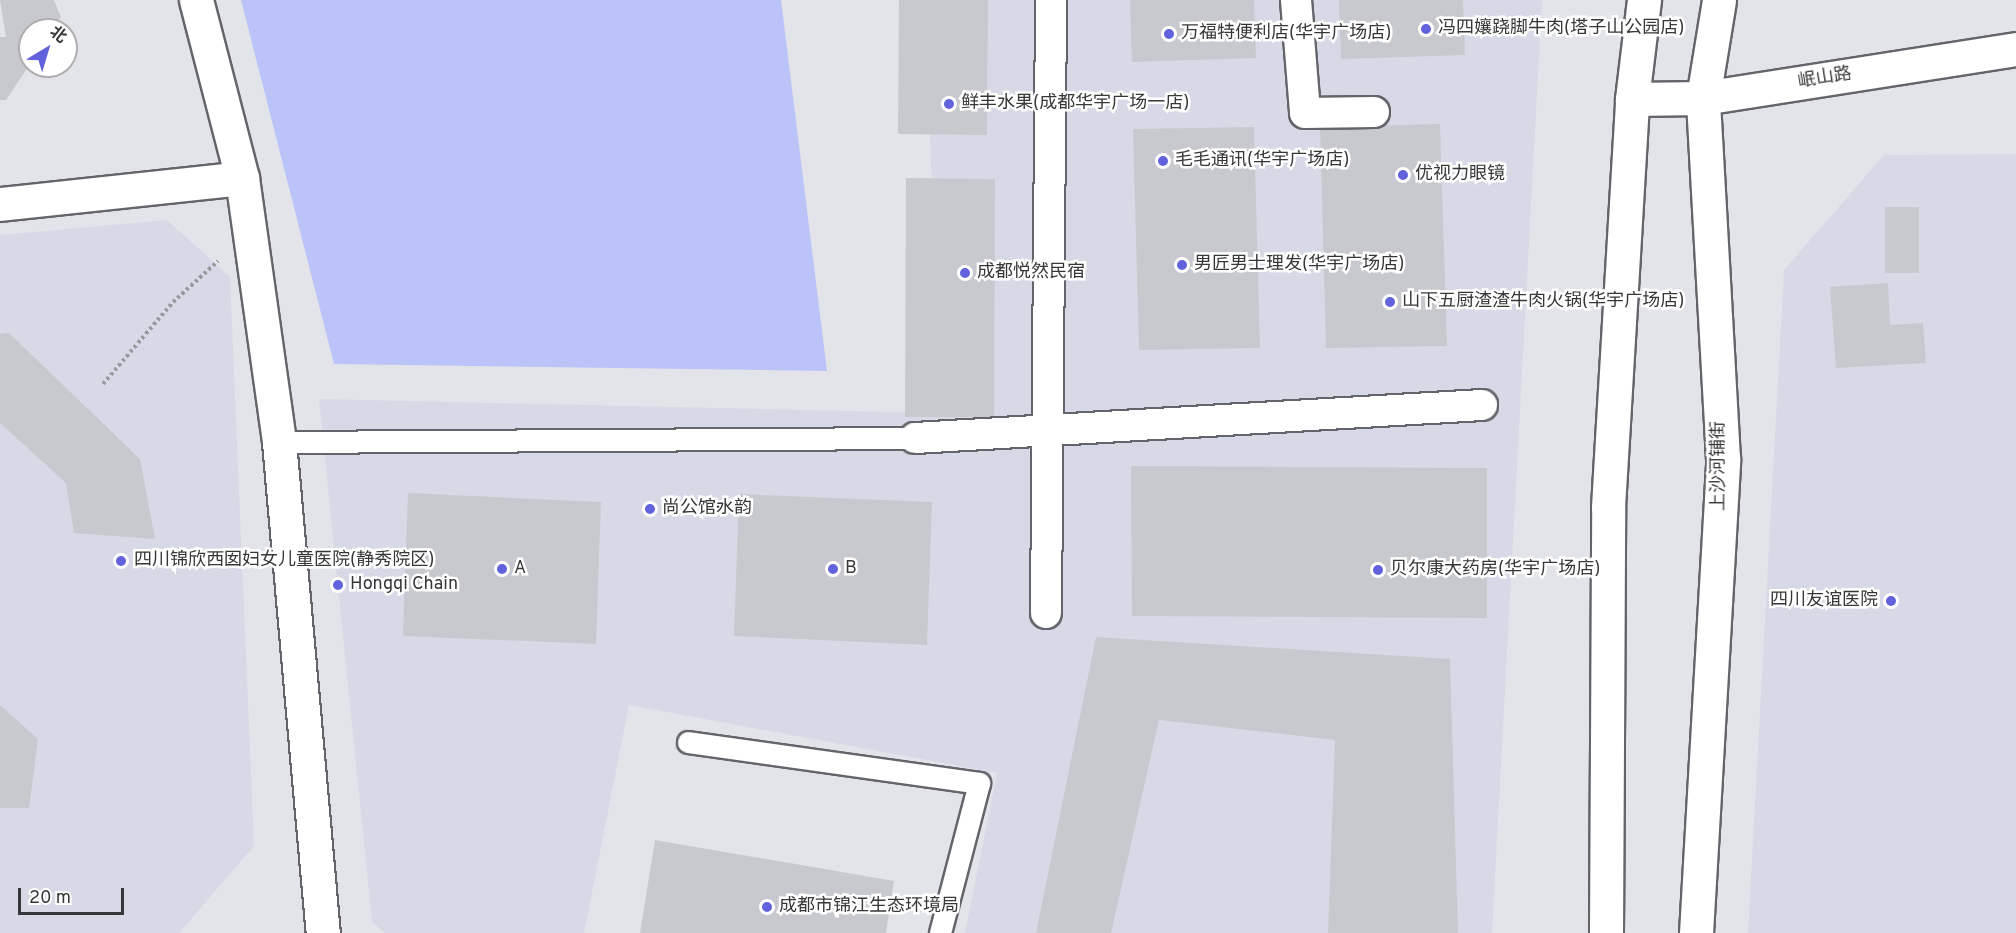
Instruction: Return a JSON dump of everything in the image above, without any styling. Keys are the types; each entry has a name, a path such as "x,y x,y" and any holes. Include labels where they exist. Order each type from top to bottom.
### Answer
{"main road":[{"path":"196,0 242,178 247,234 279,442 323,933"},
{"path":"1606,933 1608,507 1632,99 1644,0"},
{"name":"上沙河铺街","path":"1696,933 1723,459 1703,98 1719,0"},
{"name":"岷山路","path":"1632,99 1703,98 2016,49"},
{"path":"0,204 242,178"}],"street":[{"path":"1046,613 1044,430 1051,0"},
{"path":"1296,0 1305,113 1374,112"},
{"path":"915,438 1482,405"}],"lane":[{"path":"279,442 915,438"},
{"path":"688,742 979,783 940,933"}],"path":[{"path":"103,384 173,302 247,234"}],"shaded area":[{"path":"241,0 781,0 827,371 334,364"},
{"path":"925,0 1542,0 1492,933 965,933 997,773 629,705 584,933 385,933 372,922 319,399 940,413"},
{"name":"四川友谊医院","path":"2016,154 2016,933 1748,933 1784,270 1884,155"},
{"name":"四川锦欣西囡妇女儿童医院(静秀院区)","path":"167,220 230,277 254,846 179,933 0,933 0,235"}],"building":[{"path":"0,0 54,0 60,18 18,18 18,78 21,78 6,100 0,100 0,37 6,37"},
{"path":"899,0 988,0 987,135 898,134"},
{"path":"1130,0 1254,0 1256,58 1132,62"},
{"path":"1339,0 1463,0 1465,55 1341,59"},
{"path":"1440,124 1447,346 1326,348 1320,127"},
{"path":"1254,127 1260,348 1139,350 1133,129"},
{"path":"906,178 995,179 994,417 905,417"},
{"path":"1885,207 1919,207 1919,273 1885,273"},
{"path":"1888,283 1890,325 1923,323 1926,363 1836,368 1830,287"},
{"path":"9,333 140,459 155,539 74,533 66,483 0,423 0,334"},
{"path":"1131,466 1487,468 1487,618 1132,616"},
{"name":"A","path":"408,493 601,502 596,644 403,636"},
{"name":"B","path":"739,494 932,502 927,645 734,636"},
{"path":"1096,637 1450,659 1458,933 1328,933 1335,740 1159,720 1111,933 1036,933"},
{"path":"0,705 38,739 29,808 0,808"},
{"name":"成都市锦江生态环境局","path":"655,840 894,881 886,933 640,933"}],"place":[{"name":"冯四孃跷脚牛肉(塔子山公园店)","path":"1426,29"},
{"name":"万福特便利店(华宇广场店)","path":"1169,34"},
{"name":"鲜丰水果(成都华宇广场一店)","path":"949,104"},
{"name":"毛毛通讯(华宇广场店)","path":"1163,161"},
{"name":"优视力眼镜","path":"1403,175"},
{"name":"男匠男士理发(华宇广场店)","path":"1182,265"},
{"name":"成都悦然民宿","path":"965,273"},
{"name":"山下五厨渣渣牛肉火锅(华宇广场店)","path":"1390,302"},
{"name":"尚公馆·水韵","path":"650,509"},
{"name":"四川锦欣西囡妇女儿童医院(静秀院区)","path":"121,561"},
{"name":"A","path":"502,569"},
{"name":"B","path":"833,569"},
{"name":"贝尔康大药房(华宇广场店)","path":"1378,570"},
{"name":"Hongqi Chain","path":"338,585"},
{"name":"四川友谊医院","path":"1891,601"},
{"name":"成都市锦江生态环境局","path":"767,907"}]}
